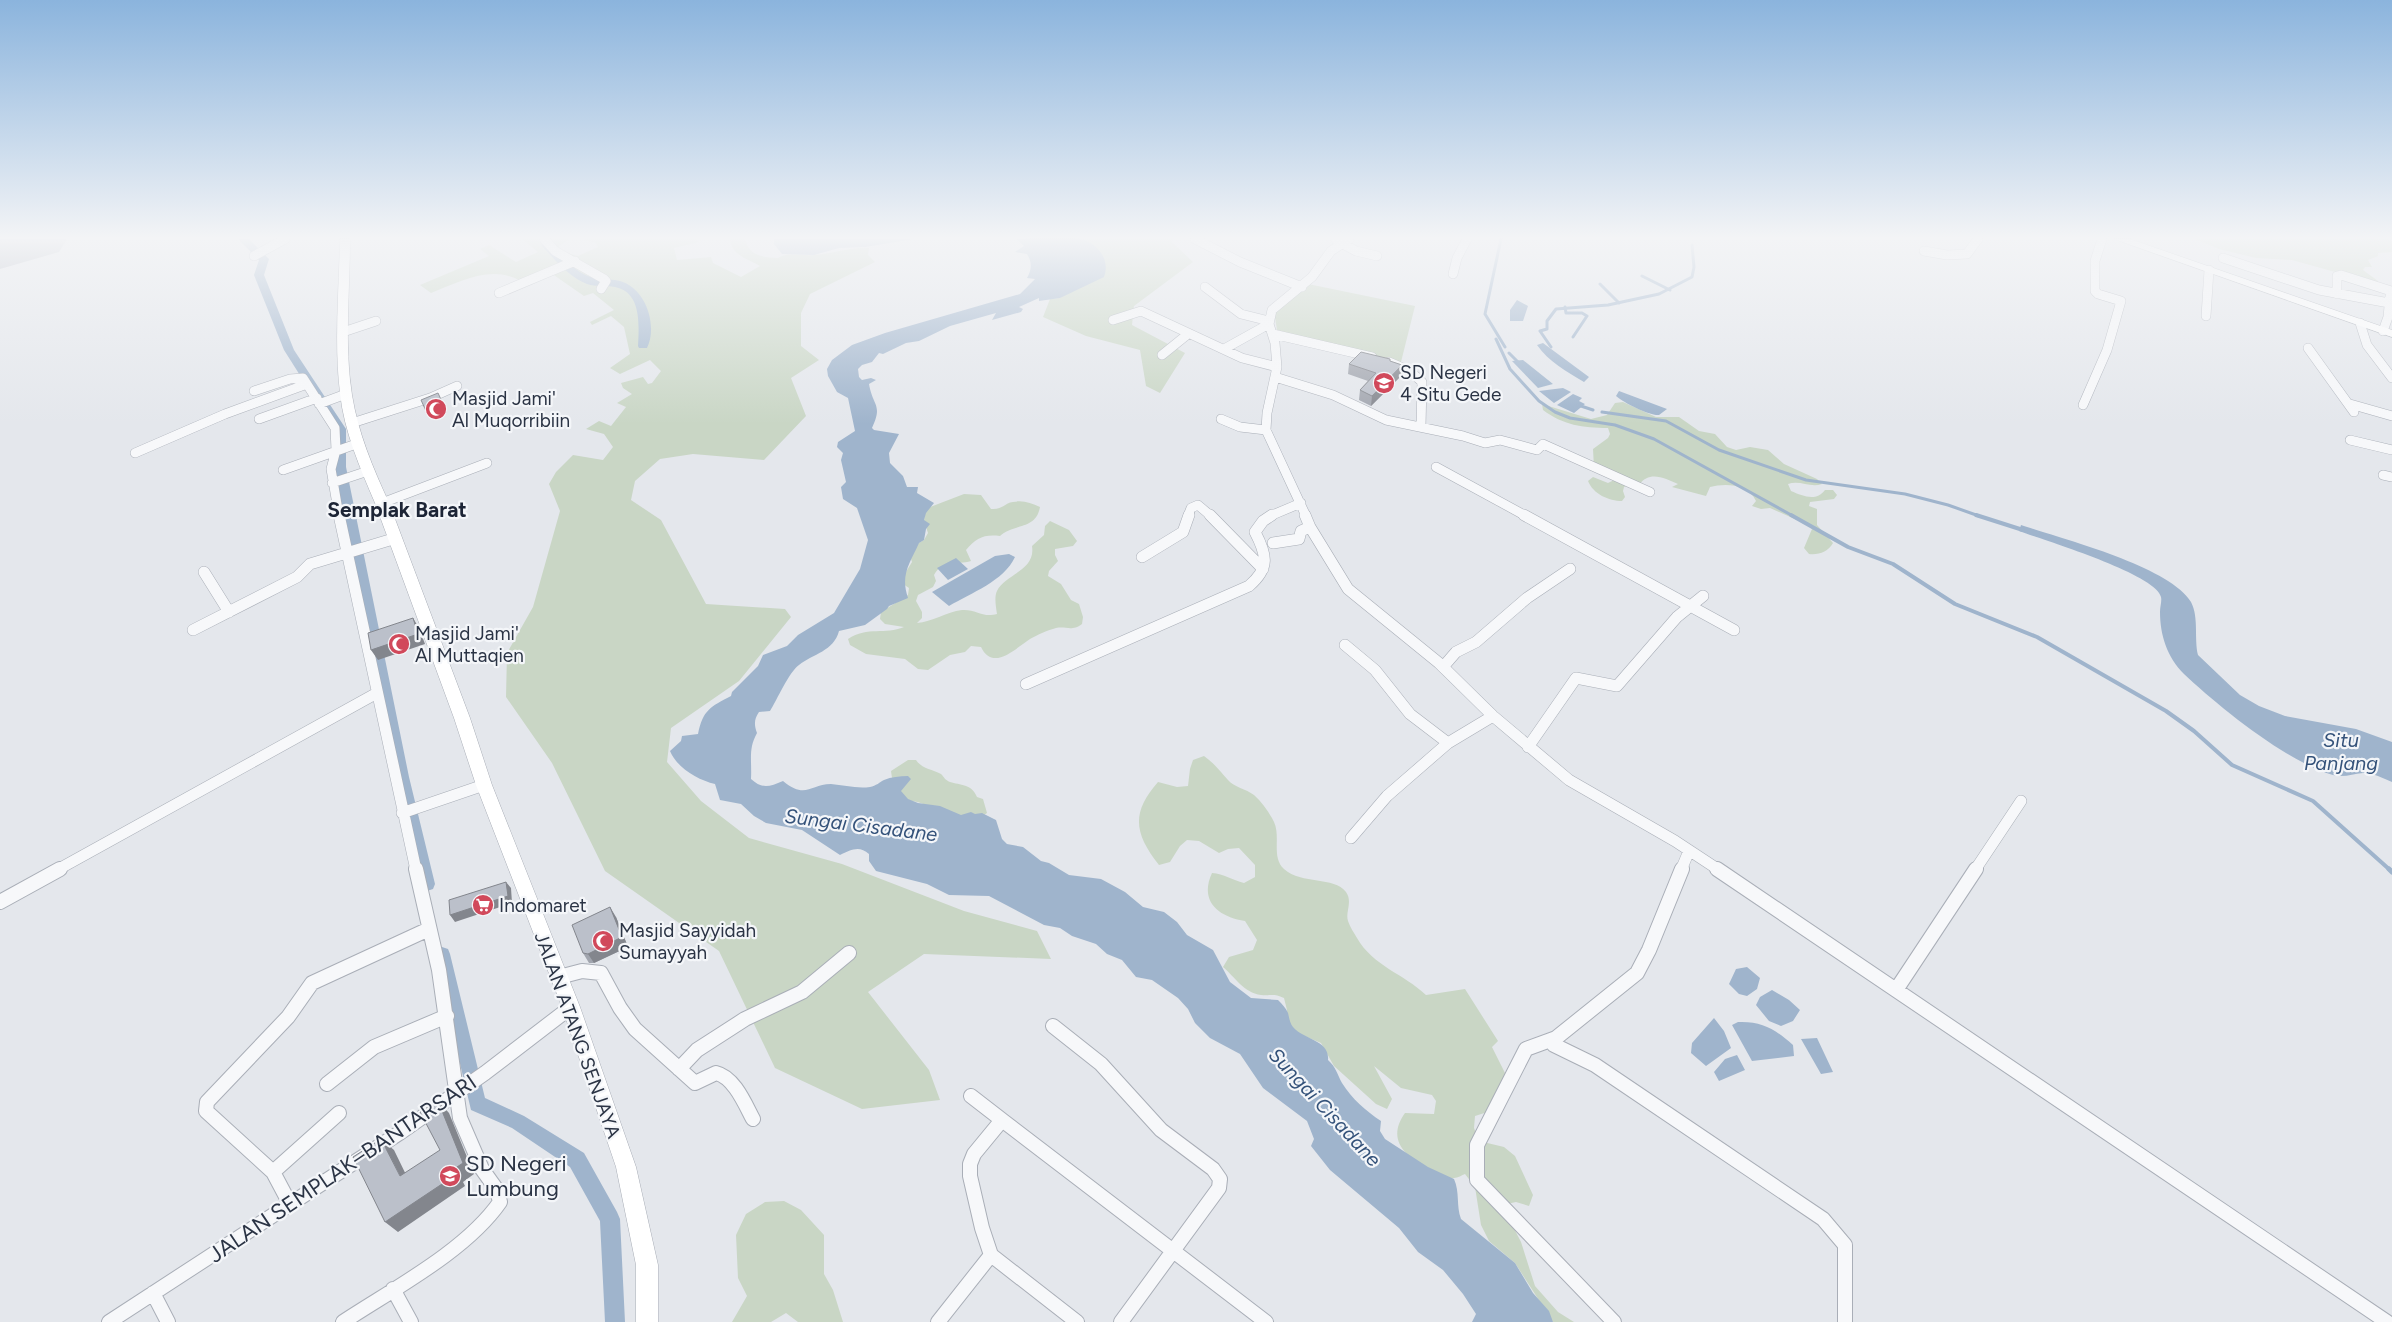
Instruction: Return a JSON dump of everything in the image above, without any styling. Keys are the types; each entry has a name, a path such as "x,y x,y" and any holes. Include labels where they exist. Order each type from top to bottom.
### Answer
{"main road":[{"name":"JALAN ATANG SENJAYA","path":"344,301 340,396 352,423 357,444 382,503 393,539 442,665 484,785 571,1007 626,1167 647,1265 647,1322"},
{"path":"2296,301 2388,332"}],"street":[{"path":"1220,301 1228,308 1254,319 1269,322"},
{"path":"1284,301 1272,310 1269,322 1277,354 1276,372 1267,413 1266,430 1301,503 1310,527 1348,588 1378,616 1443,667 1493,716 1569,780 1689,851 2388,1322"},
{"path":"2083,405 2107,350 2120,301"},
{"path":"2206,316 2207,301"},
{"path":"2376,301 2389,303 2388,332"},
{"path":"1113,320 1127,318 1137,311 1142,311 1188,334 1333,395 1386,420 1485,443 1500,440 1537,450 1543,444 1650,492"},
{"path":"343,332 376,320"},
{"path":"1224,349 1269,322"},
{"path":"2360,323 2359,329 2370,350 2392,378"},
{"path":"1162,355 1188,334"},
{"path":"1273,334 1391,363 1420,377 1424,413 1421,427"},
{"path":"2308,348 2352,408 2392,416"},
{"path":"254,391 290,379 303,378 334,428 338,450 330,469 377,693 406,812 447,1016 457,1093 465,1131 482,1169 496,1190 500,1202 491,1215 452,1250 343,1322"},
{"path":"135,453 225,414 307,384"},
{"path":"352,423 420,402 457,386"},
{"path":"259,419 340,396"},
{"path":"1222,419 1240,426 1266,430"},
{"path":"2350,440 2392,450"},
{"path":"283,470 357,444"},
{"path":"382,503 465,474 487,463"},
{"path":"1436,467 1734,630"},
{"path":"334,482 368,471"},
{"path":"1236,541 1255,532 1266,518 1301,503"},
{"path":"1142,557 1183,532 1191,508 1198,505 1263,569"},
{"path":"1272,543 1299,539 1301,531 1310,527"},
{"path":"1026,684 1249,586 1257,580 1263,569 1264,549 1255,532"},
{"path":"193,630 298,576 307,566 393,539"},
{"path":"1443,667 1456,652 1476,642 1505,619 1527,598 1570,569"},
{"path":"204,572 229,612"},
{"path":"1528,747 1576,678 1617,686 1677,617 1703,596"},
{"path":"1345,645 1375,670 1410,714 1448,743"},
{"path":"0,902 377,693"},
{"path":"1351,838 1387,796 1448,743 1493,716"},
{"path":"406,812 484,785"},
{"path":"1896,990 2021,802"},
{"path":"1614,1322 1477,1180 1477,1145 1526,1049 1556,1038 1637,973 1689,851"},
{"path":"290,1204 273,1172 230,1135 206,1111 207,1102 288,1017 312,983 429,929"},
{"path":"679,1069 697,1050 745,1019 802,992 849,953"},
{"path":"559,977 582,970 601,973 634,1029 696,1083 714,1073 720,1073 727,1078 754,1119"},
{"name":"JALAN SEMPLAK–BANTARSARI","path":"109,1322 401,1132 485,1073 571,1007"},
{"path":"327,1084 374,1047 447,1016"},
{"path":"1053,1026 1101,1064 1161,1130 1213,1169 1220,1179 1219,1188 1121,1322"},
{"path":"1556,1038 1553,1042 1555,1046 1595,1065 1823,1219 1845,1245 1845,1322"},
{"path":"970,1096 1266,1322"},
{"path":"273,1172 339,1113"},
{"path":"1002,1120 974,1154 970,1164 970,1176 982,1228 991,1255 1077,1322"},
{"path":"938,1322 991,1255"},
{"path":"393,1289 411,1322"},
{"path":"153,1293 168,1322"}],"green space":[{"path":"603,301 807,301 801,313 801,346 819,360 791,378 806,416 764,460 693,454 660,459 635,481 631,500 661,520 706,604 785,609 791,617 739,681 671,728 667,762 701,801 749,838 842,864 964,911 1037,931 1051,959 924,954 868,992 929,1070 940,1100 862,1109 775,1068 719,951 605,871 552,763 506,697 507,653 533,607 560,511 549,484 556,472 573,455 603,460 613,447 604,434 586,429 599,421 611,426 626,407 617,403 632,394 623,388 621,383 643,377 648,384 652,383 661,371 650,360 620,374 610,368 630,354 624,327 611,316 592,325 590,322 614,310"},
{"path":"1049,301 1141,301 1134,306 1132,325 1185,353 1160,393 1146,386 1140,350 1086,336 1043,317"},
{"path":"1287,301 1389,301 1415,306 1400,366 1277,330 1274,311"},
{"path":"1623,402 1656,417 1679,417 1699,431 1715,434 1727,447 1736,450 1750,447 1768,450 1784,464 1817,479 1822,484 1788,484 1791,491 1813,497 1818,496 1825,490 1833,490 1837,495 1834,499 1810,502 1809,506 1817,509 1817,525 1833,543 1829,549 1816,554 1809,554 1804,548 1812,529 1806,522 1770,508 1761,509 1752,506 1756,501 1752,495 1748,491 1736,486 1710,487 1706,496 1672,487 1678,484 1663,478 1652,477 1643,480 1639,485 1630,484 1624,487 1625,497 1622,501 1612,500 1598,493 1590,486 1588,481 1593,477 1608,483 1614,480 1594,468 1593,449 1608,438 1610,434 1608,428 1582,426 1566,422 1543,410 1542,404 1591,419 1607,415 1615,403"},
{"path":"964,494 981,495 991,509 1017,501 1027,502 1040,507 1038,514 1030,523 1012,529 1000,536 985,536 973,542 966,550 971,561 946,565 937,570 934,575 936,581 933,587 918,595 916,601 922,612 922,618 917,623 962,610 987,615 997,614 995,599 997,591 1006,580 1025,567 1032,554 1032,546 1044,535 1045,526 1050,521 1069,530 1077,541 1073,546 1055,549 1058,561 1049,571 1048,576 1061,584 1071,600 1079,604 1083,617 1082,624 1075,628 1056,628 1046,631 1005,656 998,658 992,658 981,647 971,646 965,652 950,655 928,670 918,669 905,659 866,654 850,645 848,639 855,635 904,627 885,624 880,619 881,612 908,595 909,588 903,584 904,575 912,562 910,556 917,544 924,540 928,533 924,521 925,509"},
{"path":"1204,756 1231,782 1254,795 1265,807 1276,828 1278,859 1284,869 1300,877 1334,884 1346,892 1349,899 1347,918 1355,934 1371,956 1426,995 1465,989 1498,1041 1492,1047 1507,1077 1500,1108 1475,1116 1474,1128 1479,1141 1504,1147 1515,1156 1533,1195 1529,1206 1516,1202 1502,1205 1521,1242 1535,1286 1558,1312 1574,1322 1553,1322 1515,1263 1489,1241 1481,1225 1475,1187 1465,1174 1457,1178 1439,1176 1410,1157 1400,1145 1397,1130 1405,1113 1434,1114 1436,1101 1432,1095 1401,1088 1374,1066 1392,1099 1387,1109 1376,1104 1334,1066 1321,1043 1297,1033 1286,1023 1287,1010 1284,998 1275,995 1255,994 1249,991 1223,967 1229,957 1253,950 1257,940 1245,921 1227,916 1214,906 1208,892 1212,873 1244,883 1255,877 1255,865 1239,848 1228,849 1219,853 1199,841 1187,840 1180,846 1170,862 1159,865 1144,843 1139,823 1143,804 1158,782 1177,787 1188,786 1193,760"},
{"path":"908,760 916,760 924,767 941,774 948,781 969,787 977,797 983,799 987,813 981,817 956,815 927,805 906,801 892,778 891,771"},
{"path":"784,1201 801,1210 824,1235 824,1274 833,1290 843,1322 798,1322 786,1313 771,1322 732,1322 747,1296 738,1278 736,1235 746,1214 765,1202"}],"water":[{"name":"Sungai Cisadane","path":"997,301 1033,301 1019,307 1023,309 1021,312 992,320 996,313 950,326 919,341 906,343 883,354 879,353 872,362 862,365 858,369 859,377 862,380 871,378 876,380 869,384 877,410 872,428 874,430 899,434 889,453 890,463 903,476 907,487 918,487 917,493 934,503 926,513 924,520 930,524 926,529 924,540 919,543 907,569 905,583 908,598 889,606 865,625 839,631 828,648 795,669 770,711 759,712 755,722 757,733 751,750 751,779 762,786 774,785 783,781 791,787 808,790 831,784 870,787 890,778 908,776 911,779 901,791 908,799 918,803 940,806 961,815 971,812 975,814 982,813 996,820 1002,839 1007,844 1023,847 1041,861 1049,863 1069,875 1101,879 1125,892 1143,907 1164,912 1177,922 1187,935 1213,950 1230,982 1251,998 1278,1000 1287,1011 1293,1027 1325,1048 1328,1053 1328,1060 1335,1068 1346,1089 1360,1104 1381,1121 1380,1131 1385,1139 1428,1167 1454,1179 1461,1219 1515,1263 1533,1293 1549,1311 1553,1322 1472,1322 1476,1314 1463,1294 1443,1270 1418,1252 1399,1228 1330,1170 1311,1146 1314,1139 1307,1121 1263,1088 1240,1054 1210,1038 1195,1023 1188,1009 1178,998 1152,980 1136,977 1122,960 1107,954 1096,944 1072,936 1060,928 1044,925 989,896 949,895 927,884 876,871 869,861 869,854 865,851 855,849 840,855 802,830 766,823 754,816 741,804 720,800 715,784 702,780 689,772 673,757 670,751 681,741 682,736 698,734 702,719 708,710 731,696 732,692 758,666 763,655 787,646 798,635 834,613 860,569 868,540 857,508 843,499 841,487 846,482 841,460 843,453 837,447 838,442 855,431 848,398 837,392 828,376 827,369 832,360 852,345 885,333"},
{"path":"1517,301 1528,306 1523,321 1510,321 1510,310"},
{"path":"1543,343 1589,377 1584,382 1558,366 1537,345"},
{"path":"1523,360 1553,384 1538,388 1512,361"},
{"path":"1563,388 1571,392 1554,403 1539,391"},
{"path":"1619,391 1667,409 1659,415 1644,411 1616,396"},
{"path":"1573,394 1582,398 1579,401 1585,404 1574,413 1557,405"},
{"name":"Situ Panjang","path":"2021,525 2113,555 2161,577 2179,589 2191,602 2195,614 2198,655 2240,695 2259,706 2285,716 2356,729 2392,742 2392,782 2367,773 2344,776 2333,775 2295,758 2254,732 2184,674 2173,660 2161,629 2161,597 2154,588 2140,578 2120,568 2019,531"},
{"path":"1009,554 1015,557 995,580 949,606 932,592 995,556"},
{"path":"956,558 968,569 948,580 937,568"},
{"path":"1747,967 1760,978 1757,989 1747,996 1739,994 1729,984 1736,969"},
{"path":"1772,990 1789,1000 1800,1010 1793,1021 1781,1026 1769,1021 1756,1005 1760,997"},
{"path":"1714,1018 1724,1031 1731,1048 1706,1066 1691,1053 1692,1043"},
{"path":"1738,1022 1754,1023 1774,1030 1793,1045 1794,1056 1752,1061 1732,1025"},
{"path":"1817,1038 1833,1072 1821,1074 1801,1039"},
{"path":"1737,1055 1745,1070 1719,1081 1714,1072 1725,1059"}],"building":[{"path":"1361,352 1390,359 1390,361 1402,365 1372,396 1360,390 1376,373 1349,364"},
{"path":"438,393 444,406 426,411 421,400"},
{"path":"413,618 418,634 371,650 368,633"},
{"path":"506,882 508,896 450,915 449,900"},
{"name":"Masjid Sayyidah Sumayyah","path":"610,907 622,937 588,954 583,953 572,925"},
{"path":"438,1101 463,1163 451,1171 454,1176 385,1222 353,1157 381,1139 400,1176 440,1150 420,1112"}],"waterway":[{"path":"269,301 289,350 340,429 340,467 402,777 427,884"},
{"path":"638,301 645,317 643,346"},
{"path":"1488,301 1485,314 1505,347"},
{"path":"1619,303 1628,301"},
{"path":"1565,308 1619,303"},
{"path":"1551,347 1540,331 1547,329 1547,321 1556,309 1565,308"},
{"path":"1565,308 1566,313 1582,313 1587,316 1573,337"},
{"path":"1496,339 1510,369 1539,401 1555,412 1570,418 1615,425 1654,439 1793,516"},
{"path":"1509,353 1520,364"},
{"path":"1578,405 1593,410"},
{"path":"1602,412 1666,421 1719,450 1806,480 1905,494 1948,505 1978,516"},
{"path":"1791,515 1848,547 1893,564 1955,604 2037,637 2166,711 2194,731 2232,765 2313,801 2390,870"},
{"path":"1978,516 2023,530"},
{"path":"442,954 477,1104 518,1122 577,1160 610,1219 615,1322"}],"place":[{"name":"SD Negeri 4 Situ Gede","path":"1384,383"},
{"name":"Masjid Jami' Al Muqorribiin","path":"436,409"},
{"name":"Masjid Jami' Al Muttaqien","path":"399,644"},
{"name":"Indomaret","path":"483,905"},
{"name":"Masjid Sayyidah Sumayyah","path":"603,941"},
{"name":"SD Negeri Lumbung","path":"450,1176"}],"district":[{"name":"Semplak Barat","path":"397,510"}]}
